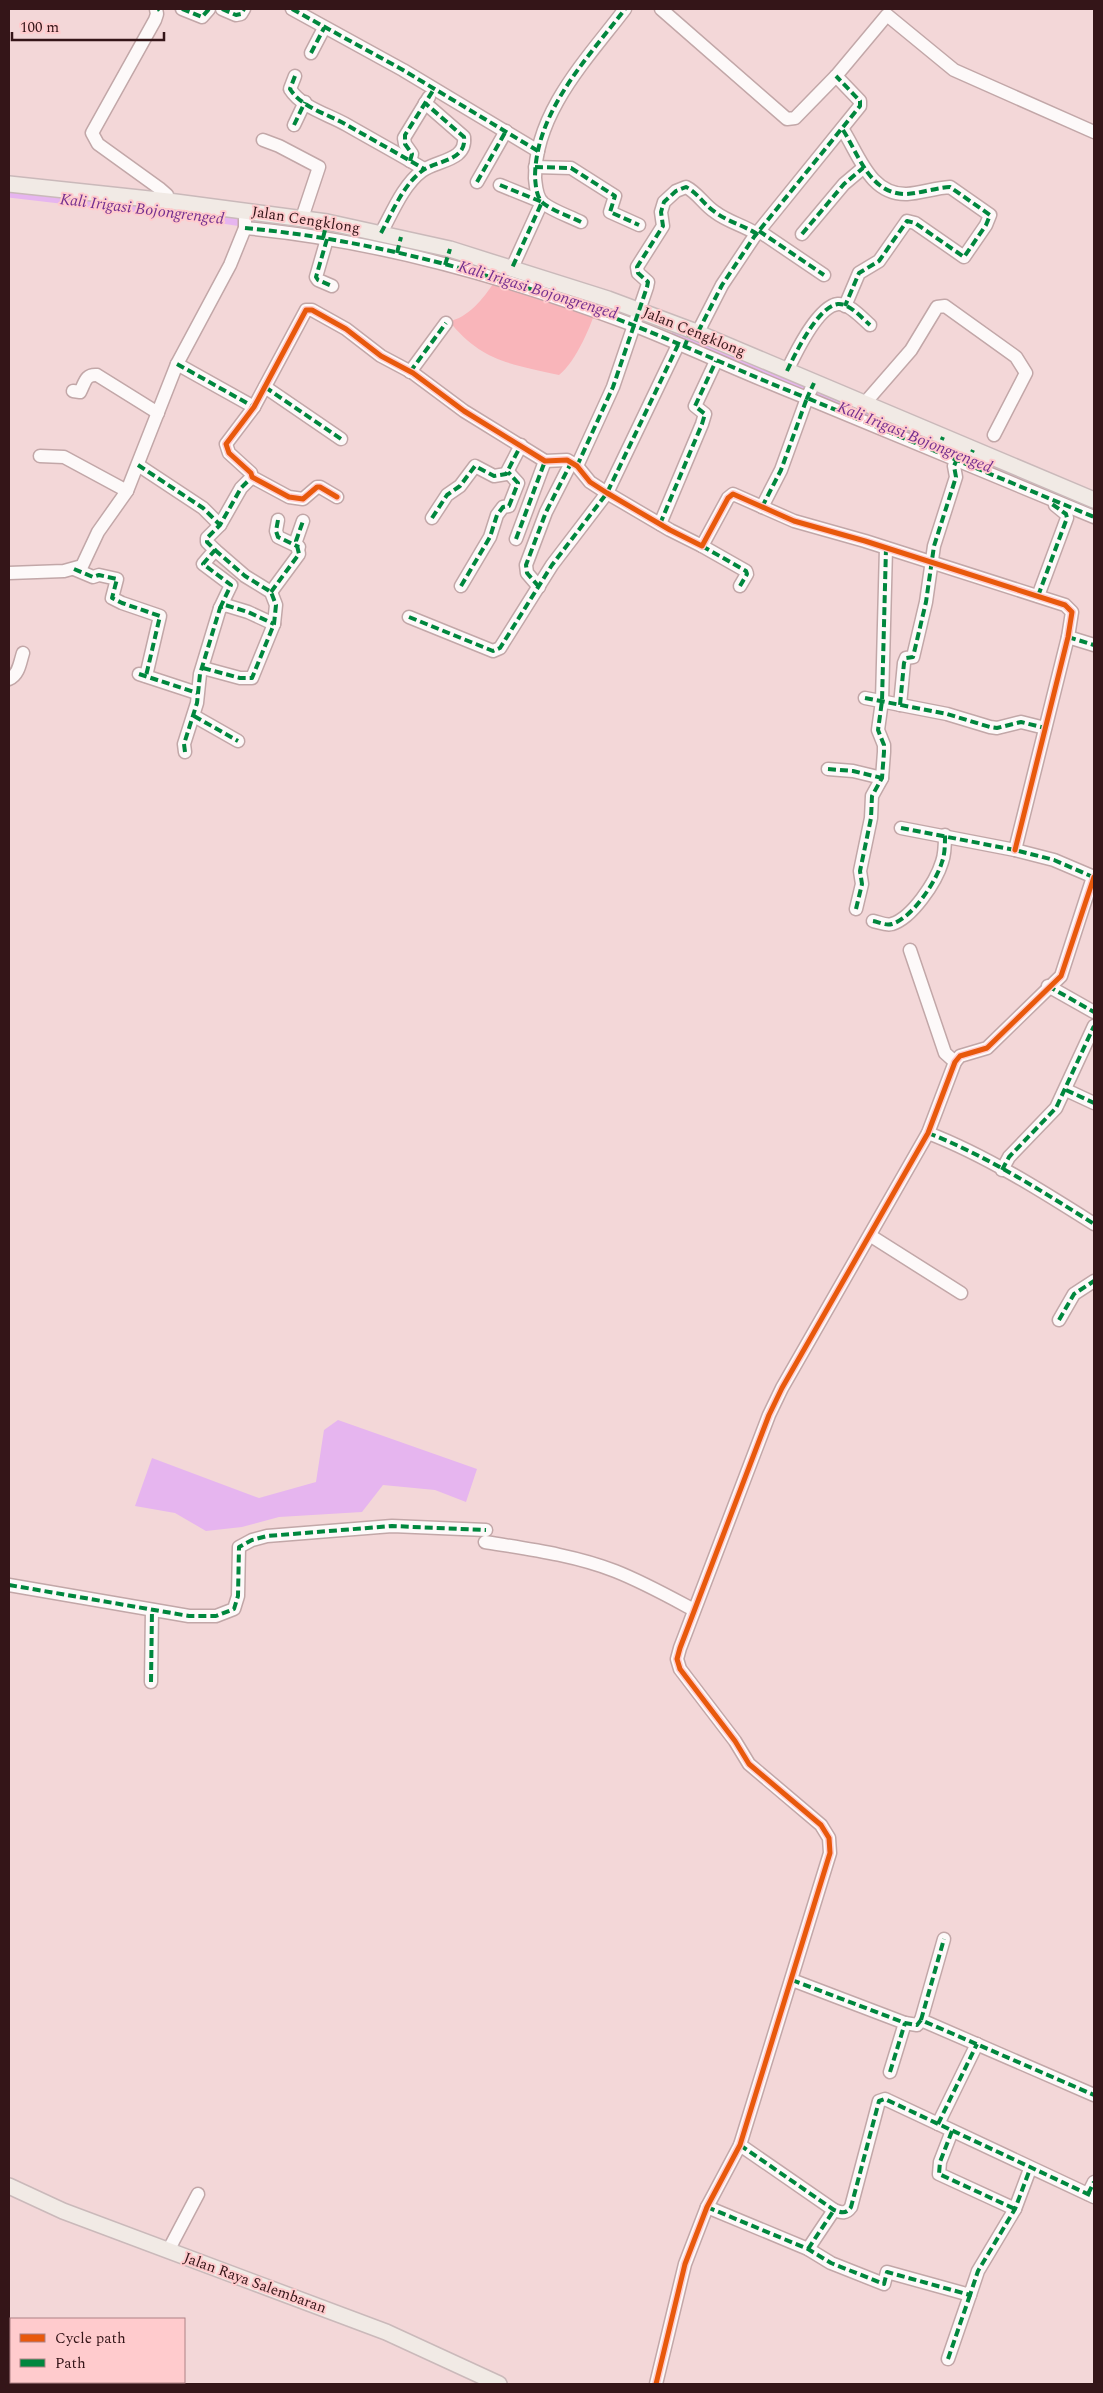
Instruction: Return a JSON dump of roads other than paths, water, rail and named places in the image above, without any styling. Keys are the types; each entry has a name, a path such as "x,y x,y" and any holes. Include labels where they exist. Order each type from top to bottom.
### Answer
{"main road":[{"name":"Jalan Cengklong","path":"9,184 168,201 246,219 302,218 381,233 398,246 448,258 512,268 687,339 788,371 810,391 864,404 968,457 1094,500"},
{"name":"Jalan Raya Salembaran","path":"9,2186 63,2211 386,2332 499,2384"}],"street":[{"path":"157,9 155,20 92,133 98,144 159,188 167,195 168,201"},
{"path":"182,9 202,17 209,9"},
{"path":"222,9 236,15 241,14 244,9"},
{"path":"292,9 434,88 538,151"},
{"path":"542,202 536,191 535,167 548,119 562,94 625,9"},
{"path":"661,9 787,119 795,118 836,76 889,12 960,73 1094,132"},
{"path":"311,53 324,28"},
{"path":"296,76 290,89 313,109 347,125 424,169"},
{"path":"408,617 496,651 500,648 552,565 606,493 687,339 722,286 758,233 843,130 860,106 860,100 836,76"},
{"path":"410,161 412,154 405,144 404,138 434,88"},
{"path":"294,124 305,102"},
{"path":"381,233 399,201 424,169 460,154 465,144 464,137 425,104"},
{"path":"843,130 863,168 884,189 893,193 908,194 950,188 990,216 964,257 915,223 906,222 878,261 859,273 845,306"},
{"path":"477,182 506,131"},
{"path":"263,140 279,146 319,167 302,218"},
{"path":"535,167 566,167 576,170 614,194 615,199 610,212 638,225"},
{"path":"802,234 844,184 863,168"},
{"path":"500,185 542,202 581,222"},
{"path":"539,587 527,573 526,565 546,512 574,465 613,387 648,283 638,273 637,267 663,226 661,212 664,202 685,186 716,214 744,225 824,275"},
{"path":"512,268 542,202"},
{"path":"9,573 74,569 82,566 95,536 127,490 177,364 227,272 246,219 325,238 398,246"},
{"path":"327,223 316,274 318,280 332,286"},
{"path":"448,258 516,285 635,318"},
{"path":"788,371 801,344 822,315 832,307 839,304 845,306 870,325"},
{"path":"864,404 911,350 937,307 945,306 1016,357 1025,369 1026,373 1015,398 994,434"},
{"path":"337,497 317,487 303,499 298,500 252,477 251,473 229,453 226,444 254,408 306,310 312,310 346,329 381,356 410,372 464,411 545,461 567,460 590,482 606,493 746,570 747,574 740,586"},
{"path":"410,372 446,323"},
{"path":"687,339 716,361 810,391 940,444"},
{"path":"660,524 702,424 705,414 695,406 716,361"},
{"path":"177,364 254,408"},
{"path":"72,391 80,392 85,379 92,375 97,375 158,413"},
{"path":"265,387 342,439"},
{"path":"762,507 781,470 810,391"},
{"path":"432,518 447,495 460,486 475,466 494,476 500,476 508,472 521,445"},
{"path":"40,456 64,457 127,490"},
{"path":"900,704 904,664 906,658 913,657 918,641 931,562 956,477 954,466 968,457 1044,495 1094,517"},
{"path":"516,539 545,461"},
{"path":"138,465 203,508 220,524"},
{"path":"461,586 490,538 497,515 503,507 509,506 514,500 518,483 508,472"},
{"path":"203,668 240,678 252,678 274,624 276,605 272,592 245,576 207,541 220,524 231,502 252,477"},
{"path":"702,546 730,494 738,495 794,521 1038,596 1070,609 1072,615 1068,637 1015,850"},
{"path":"1038,596 1067,516 1058,507 1046,502 1044,495"},
{"path":"278,520 276,531 278,537 299,548"},
{"path":"272,592 299,554 296,541 303,521"},
{"path":"856,909 862,884 860,871 871,818 872,796 882,778 884,745 878,728 882,701 886,548"},
{"path":"185,752 184,744 194,716 211,634 231,585 203,564 215,550"},
{"path":"74,569 94,577 99,575 117,579 112,598 160,616 142,675 198,692"},
{"path":"220,608 225,605 274,624"},
{"path":"1068,637 1094,645"},
{"path":"9,679 18,670 23,653"},
{"path":"865,698 947,714 990,727 1021,722 1045,728"},
{"path":"194,716 238,741"},
{"path":"828,769 854,771 882,778"},
{"path":"656,2384 676,2295 707,2208 740,2145 830,1853 829,1838 821,1825 749,1764 735,1741 680,1669 677,1659 769,1415 816,1328 871,1236 928,1133 955,1062 960,1056 987,1048 1063,973 1094,877 1054,860 1015,850 901,828"},
{"path":"873,921 892,924 911,911 929,890 938,872 944,853 945,835"},
{"path":"910,950 945,1053 955,1062"},
{"path":"1048,986 1094,1012"},
{"path":"1002,1170 1009,1157 1056,1108 1066,1090 1094,1026"},
{"path":"1066,1090 1094,1102"},
{"path":"928,1133 1051,1196 1094,1224"},
{"path":"871,1236 961,1293"},
{"path":"1059,1320 1074,1294 1094,1280"},
{"path":"9,1585 152,1610 200,1617 216,1616 234,1609 238,1596 239,1547 259,1538 392,1526 485,1536 604,1568 657,1589 694,1610"},
{"path":"151,1682 152,1610"},
{"path":"792,1980 905,2023 918,2025 944,1939"},
{"path":"921,2020 1094,2095"},
{"path":"890,2072 905,2023"},
{"path":"938,2124 977,2044"},
{"path":"740,2145 834,2210 842,2213 847,2212 851,2207 879,2101 882,2099 888,2100 1030,2169 1091,2196 1094,2182"},
{"path":"952,2131 940,2162 940,2174 1015,2209"},
{"path":"948,2360 978,2270 1015,2209 1030,2169"},
{"path":"168,2251 198,2194"},
{"path":"707,2208 808,2250 831,2263 884,2284 887,2272 970,2295"},
{"path":"808,2250 834,2210"}],"waterway":[{"name":"Kali Irigasi Bojongrenged","path":"9,192 197,214 281,227"},
{"name":"Kali Irigasi Bojongrenged","path":"676,336 1056,494"}]}
